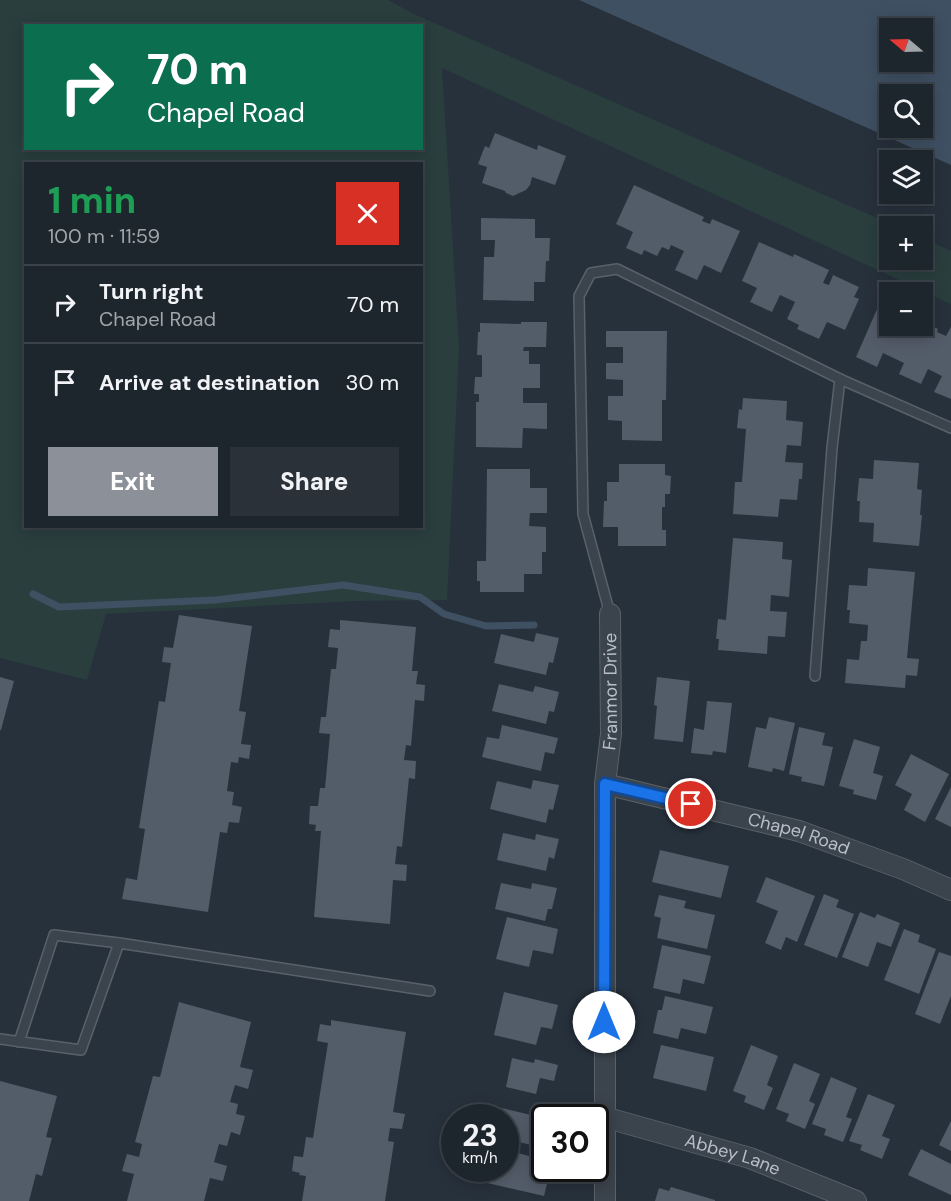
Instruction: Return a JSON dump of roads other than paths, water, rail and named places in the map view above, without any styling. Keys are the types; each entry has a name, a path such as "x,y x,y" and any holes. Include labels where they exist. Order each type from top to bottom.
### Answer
{"street":[{"name":"Franmor Drive","path":"604,1104 605,784 611,734 610,614"},
{"name":"Chapel Road","path":"605,784 799,831 903,869 951,891"},
{"name":"Abbey Lane","path":"609,1118 750,1158 856,1201"},
{"name":"Franmor Drive","path":"605,1182 605,1201"}],"lane":[{"path":"610,614 583,514 579,296 591,273 617,269 840,379 951,428"},
{"path":"815,675 832,448 840,379"},
{"path":"19,1042 54,935 430,991"},
{"path":"0,1040 81,1050 119,943"}],"water":[{"path":"579,0 951,0 951,165 933,157 933,150 917,150 890,138 933,138 933,84 879,84 879,133"}],"waterway":[{"path":"33,594 59,607 215,600 343,585 420,597 444,614 486,626 534,625"}]}
